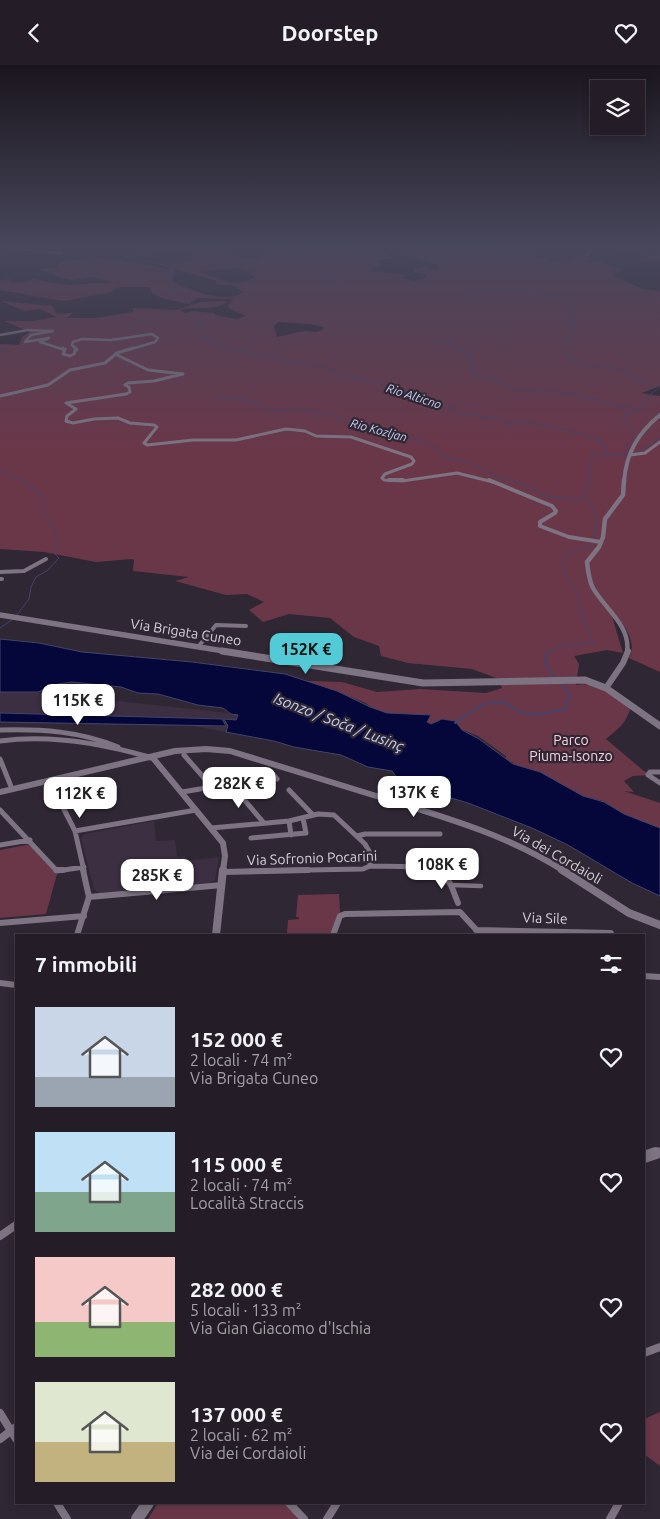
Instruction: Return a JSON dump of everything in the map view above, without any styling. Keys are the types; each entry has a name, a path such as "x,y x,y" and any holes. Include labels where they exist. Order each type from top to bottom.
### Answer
{"main road":[{"name":"Via Brigata Cuneo","path":"0,615 423,683 585,680 606,688 660,726"},
{"path":"645,1157 660,1152"},
{"path":"137,1519 147,1504"}],"street":[{"path":"0,335 28,330 53,331 31,335 25,342 32,343 41,337 49,338 40,342 65,349 63,354 70,356 77,349 72,345 73,342 82,339 111,340 152,334 158,339 154,342 115,354 105,363 76,368 59,376 48,385 32,390 0,395"},
{"path":"115,354 148,370 184,373 154,381 128,383 125,385 129,387 130,391 126,394 66,403 76,409 67,416 66,421 74,423 114,417 125,419 130,423 152,424 157,427 144,443 147,445 193,440 236,440 286,429 305,431 316,435 351,437 411,457 414,461 412,464 385,474 382,478 384,480 408,480 450,474 468,475 509,488 555,508 555,513 545,517 540,522 540,526 572,538 598,542"},
{"path":"606,688 627,657 629,646 625,630 591,586 587,562 598,542 605,519 623,495 625,463 643,429 660,415"},
{"path":"630,455 645,453 660,442"},
{"path":"0,573 33,569 46,559"},
{"path":"198,647 216,625 246,626"},
{"path":"0,729 24,729 74,735 107,742 120,749"},
{"path":"0,741 27,737 46,739 120,749 153,758 219,837 224,849 216,934"},
{"name":"Via dei Cordaioli","path":"0,792 149,757 195,749 230,751 442,816 501,837 540,856 629,913 660,925"},
{"path":"184,755 212,787"},
{"path":"0,759 12,789"},
{"path":"182,792 212,787 265,770 271,772 277,779"},
{"path":"660,772 650,772 648,775 660,783"},
{"path":"49,780 75,831 84,867 89,897 77,934"},
{"path":"229,782 264,823"},
{"path":"289,791 312,815"},
{"path":"75,831 196,809"},
{"path":"0,810 58,871 84,867"},
{"path":"211,827 289,821 312,815 334,815 368,849 370,866"},
{"path":"251,838 306,833 303,818"},
{"path":"289,821 291,835"},
{"path":"357,836 365,834 440,834"},
{"path":"0,845 30,840"},
{"name":"Via Sofronio Pocarini","path":"223,872 363,869 370,866 432,867 440,869 451,885"},
{"path":"89,897 222,885"},
{"path":"478,933 460,912 451,885 482,886"},
{"path":"333,934 340,916 345,914 460,912"},
{"path":"0,923 84,917"},
{"name":"Via Sile","path":"478,933 490,929 592,934"},
{"path":"645,976 660,977"},
{"path":"0,983 15,985"},
{"path":"0,1236 15,1226"},
{"path":"645,1353 660,1347"},
{"path":"0,1413 15,1432 0,1439"},
{"path":"58,1504 67,1519"},
{"path":"290,1504 304,1519"},
{"path":"327,1519 336,1504"},
{"path":"610,1519 618,1504"}],"shaded area":[{"path":"25,691 238,714 236,720 228,726 226,732 193,726 0,723 0,692"},
{"path":"154,821 156,841 175,840 177,857 185,856 186,861 219,857 215,880 210,883 99,893 94,889 81,838 85,834"}],"green space":[{"name":"Parco Piuma-Isonzo","path":"52,315 71,315 67,318 95,318 115,315 216,315 236,319 246,316 243,315 660,315 660,386 642,393 660,396 660,672 629,658 632,645 631,639 625,627 613,612 611,613 623,653 607,650 574,656 579,664 576,685 591,685 631,707 624,722 606,739 645,772 650,772 648,775 633,776 624,781 634,792 624,791 660,803 660,829 624,814 603,801 583,796 540,772 513,764 506,760 506,756 478,736 461,729 455,721 442,719 431,724 427,722 431,715 396,714 378,711 366,703 307,681 342,682 377,692 420,689 486,693 502,688 499,679 472,669 408,663 381,656 379,646 354,637 330,618 289,614 263,622 249,610 264,602 247,594 226,595 175,581 189,577 133,571 134,560 132,559 96,562 44,552 0,549 0,344 19,345 22,337 30,332 4,321 33,321 56,317","holes":["278,322 310,324 323,327 324,329 317,332 304,331 277,337 274,326"]},
{"path":"32,844 57,874 46,914 0,918 0,850"},
{"path":"339,894 340,912 330,934 287,934 288,920 299,919 299,917 296,917 298,895"},
{"path":"660,1412 660,1466 645,1455 645,1419"},
{"path":"157,1504 286,1504 299,1519 148,1519"}],"water":[{"name":"Isonzo / Soča / Lusinç","path":"0,639 39,643 82,652 192,662 285,674 337,691 387,713 431,715 427,722 431,724 442,719 455,721 462,730 479,739 513,764 540,772 583,796 604,802 624,814 660,828 660,896 632,883 568,845 532,828 468,803 401,783 392,771 368,767 341,755 226,732 228,726 224,719 236,720 238,715 231,714 223,708 198,705 158,694 138,693 121,687 72,682 58,684 38,692 0,692"},
{"path":"0,713 222,719 226,726 0,722"}],"waterway":[{"path":"572,315 575,323 570,332 572,336 565,345 567,357 581,364 620,369 654,387"},
{"name":"Rio Alticno","path":"198,318 197,323 202,325 200,334 207,337 203,339 210,340 210,342 232,350 248,351 255,355 274,356 284,361 320,366 336,372 334,374 356,377 413,393 433,404 453,407 458,414 474,414 483,417 495,416 507,423 524,422 550,426 597,438 600,439 596,441 608,447 606,454"},
{"path":"433,340 446,342 461,348 460,350 465,351 472,357 469,362 476,368 469,371 471,373 498,380 511,388 570,393 636,410"},
{"path":"0,346 4,350 0,352"},
{"path":"636,410 644,406 651,394 660,387"},
{"name":"Rio Kozljan","path":"215,396 251,401 260,404 269,411 304,410 334,415 350,423 375,426 394,436 425,441 445,455 443,457 445,458 465,461 493,475 529,486 546,496 586,500"},
{"path":"586,500 584,497 591,470 588,460 593,456 628,454 627,444 635,441 637,436 624,422 624,416 636,410"},
{"path":"637,453 660,438"},
{"path":"0,470 26,483 43,497 42,513 47,517 55,531 55,554 59,558 48,570 36,577 31,587 29,599 16,616"},
{"path":"549,652 562,646 594,643 583,619 577,592 563,569 566,552 590,547 595,533 595,515 586,500"},
{"path":"0,628 13,619"},
{"path":"550,651 546,654 545,664 556,678"},
{"path":"455,723 479,707 493,702 507,704 521,712 531,714 565,709 570,695 561,683"}]}
